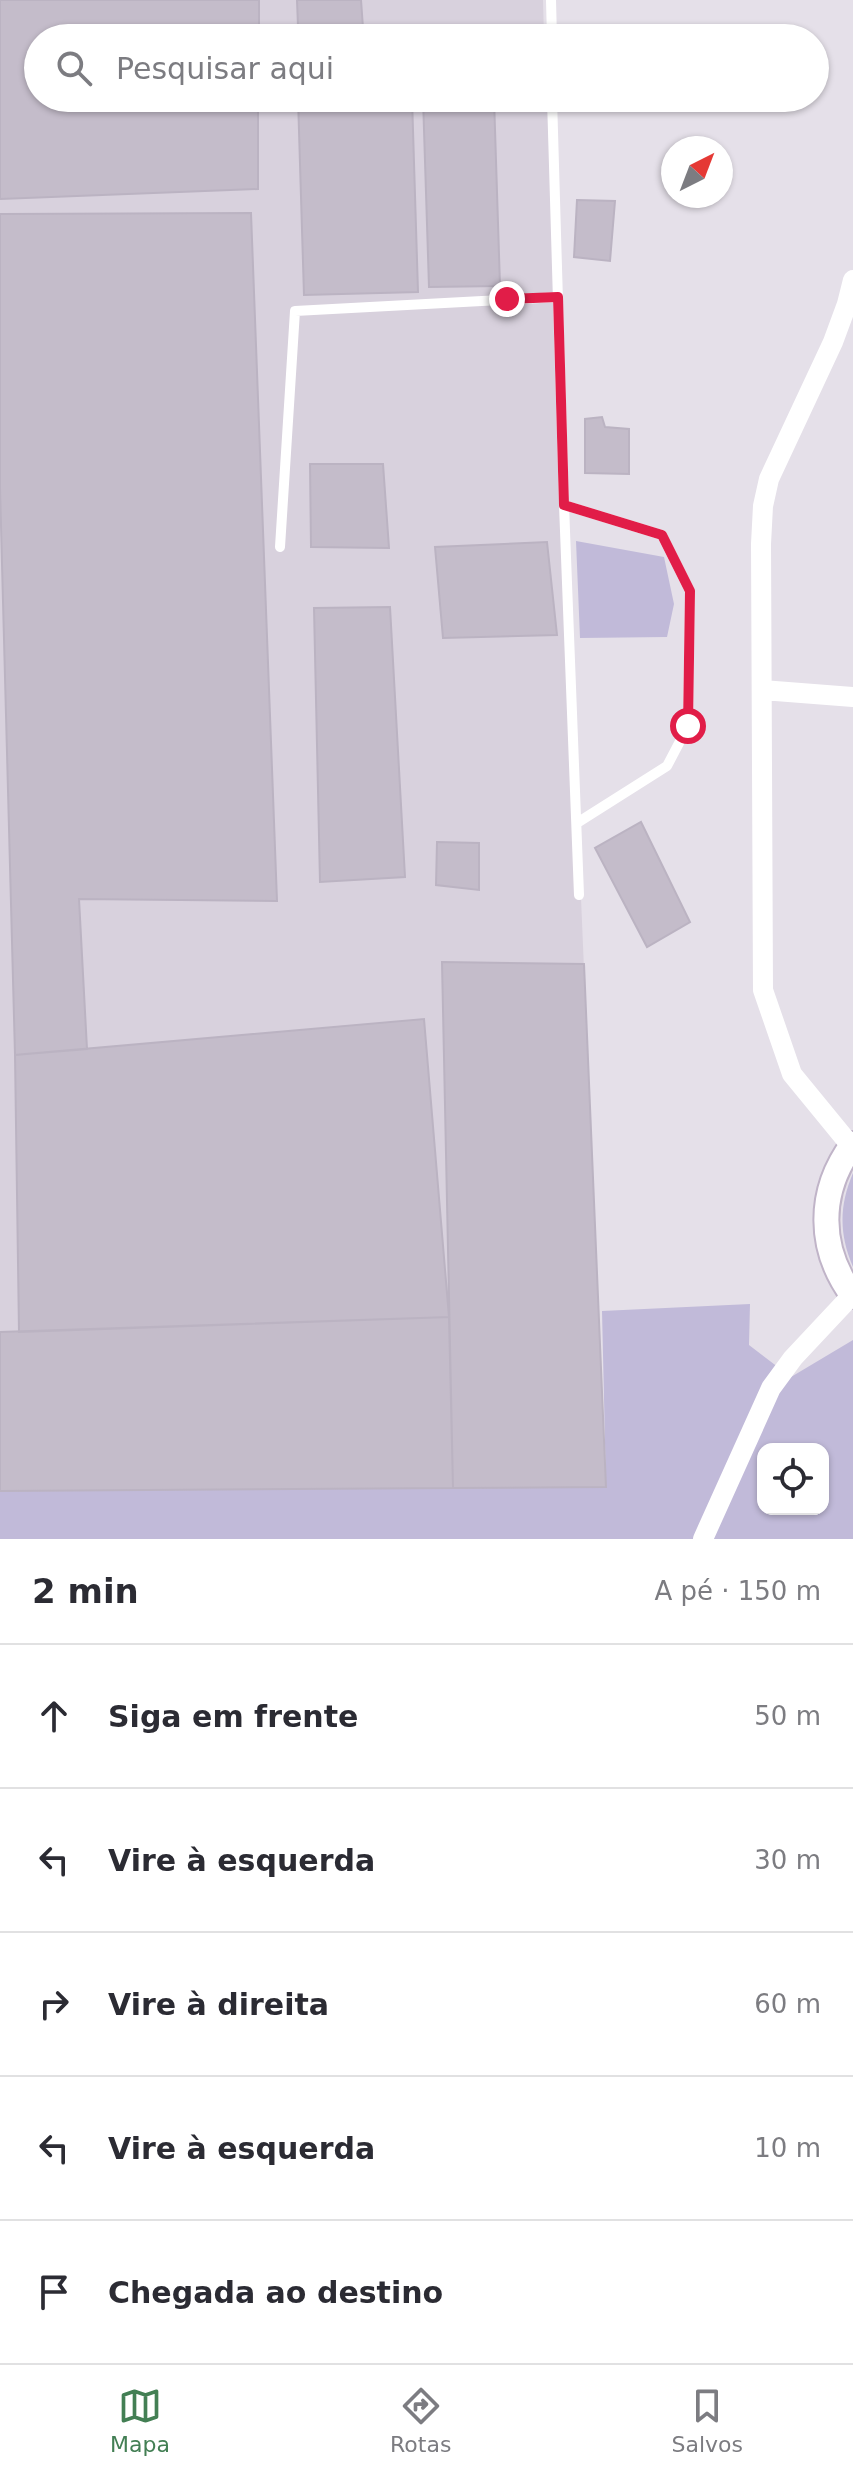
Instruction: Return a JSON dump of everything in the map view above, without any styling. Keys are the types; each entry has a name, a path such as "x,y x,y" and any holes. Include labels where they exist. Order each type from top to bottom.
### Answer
{"main road":[{"path":"852,1145 834,1176 825,1209 830,1255 852,1296"}],"street":[{"path":"852,1145 792,1074 763,990 761,544 763,506 769,479 833,342 853,280"},
{"path":"762,690 853,697"},
{"path":"703,1539 771,1388 793,1358 852,1296"}],"lane":[{"path":"551,0 552,24"},
{"path":"552,112 579,895"},
{"path":"280,547 295,311 558,297"},
{"path":"564,505 662,535 690,591 688,726 667,766 577,823"}],"shaded area":[{"path":"0,0 543,0 544,24 24,24 24,112 548,112 606,1487 0,1491"},
{"path":"576,541 664,557 674,604 667,637 580,638"},
{"path":"853,1173 853,1267 842,1220"},
{"path":"750,1304 749,1345 791,1377 853,1340 853,1539 0,1539 0,1491 606,1487 602,1311"}],"building":[{"path":"0,0 259,0 259,24 24,24 24,112 258,112 258,189 0,199"},
{"path":"297,0 361,0 363,24 298,24"},
{"path":"298,112 412,112 418,292 304,295"},
{"path":"423,112 494,112 500,286 429,287"},
{"path":"577,200 615,201 610,261 574,257"},
{"path":"251,213 277,901 79,899 87,1049 15,1055 0,488 0,214"},
{"path":"602,417 605,427 629,429 629,474 585,473 585,419"},
{"path":"310,464 383,464 389,548 311,547"},
{"path":"547,542 557,635 443,638 435,547"},
{"path":"390,607 405,877 320,882 314,608"},
{"path":"641,822 690,922 647,947 595,848"},
{"path":"437,842 479,843 479,890 436,885"},
{"path":"442,962 584,964 606,1487 453,1488"},
{"path":"424,1019 449,1317 19,1332 15,1055"},
{"path":"449,1317 453,1488 0,1491 0,1332"}],"route":[{"path":"507,299 558,297 564,505 662,535 690,591 688,726"}]}
